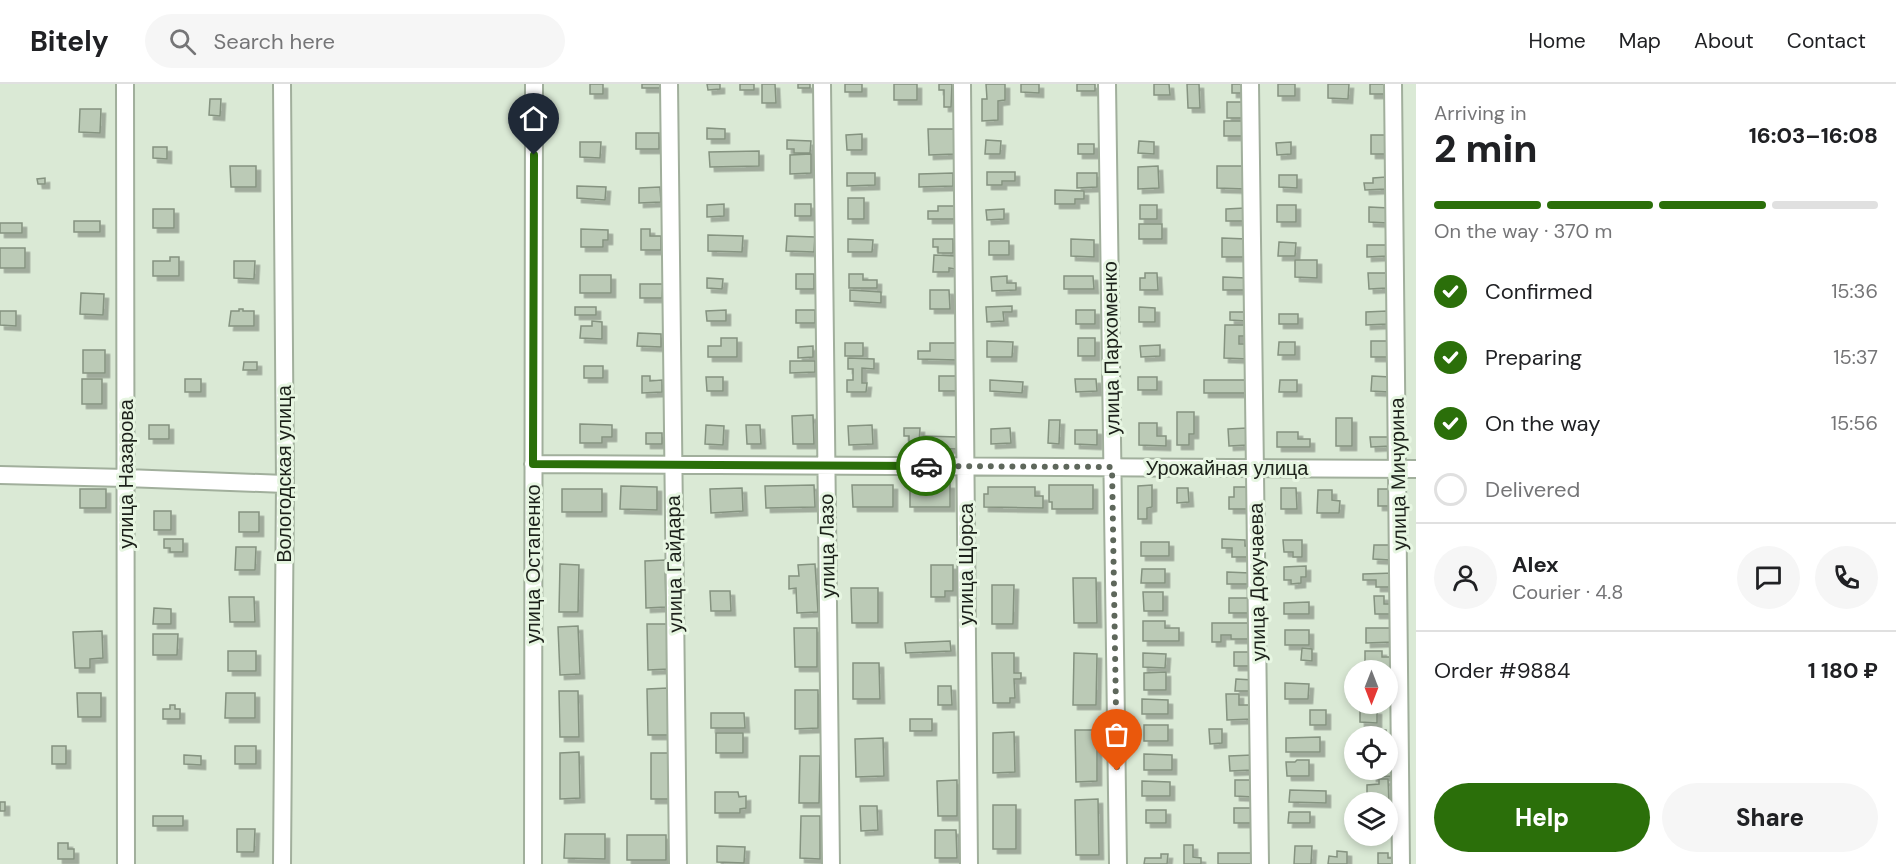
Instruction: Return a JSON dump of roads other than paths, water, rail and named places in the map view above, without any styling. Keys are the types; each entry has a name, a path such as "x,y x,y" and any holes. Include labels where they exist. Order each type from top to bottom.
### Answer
{"street":[{"name":"улица Назарова","path":"125,84 126,864"},
{"name":"Вологодская улица","path":"282,84 285,484 282,864"},
{"name":"улица Остапенко","path":"533,864 534,84"},
{"name":"улица Гайдара","path":"669,84 678,864"},
{"name":"улица Лазо","path":"822,84 831,864"},
{"name":"улица Щорса","path":"962,84 969,864"},
{"name":"улица Пархоменко","path":"1107,84 1118,864"},
{"name":"улица Докучаева","path":"1250,84 1260,864"},
{"name":"улица Мичурина","path":"1393,84 1401,864"},
{"name":"Урожайная улица","path":"533,464 1416,469"},
{"path":"0,476 285,484"}]}
